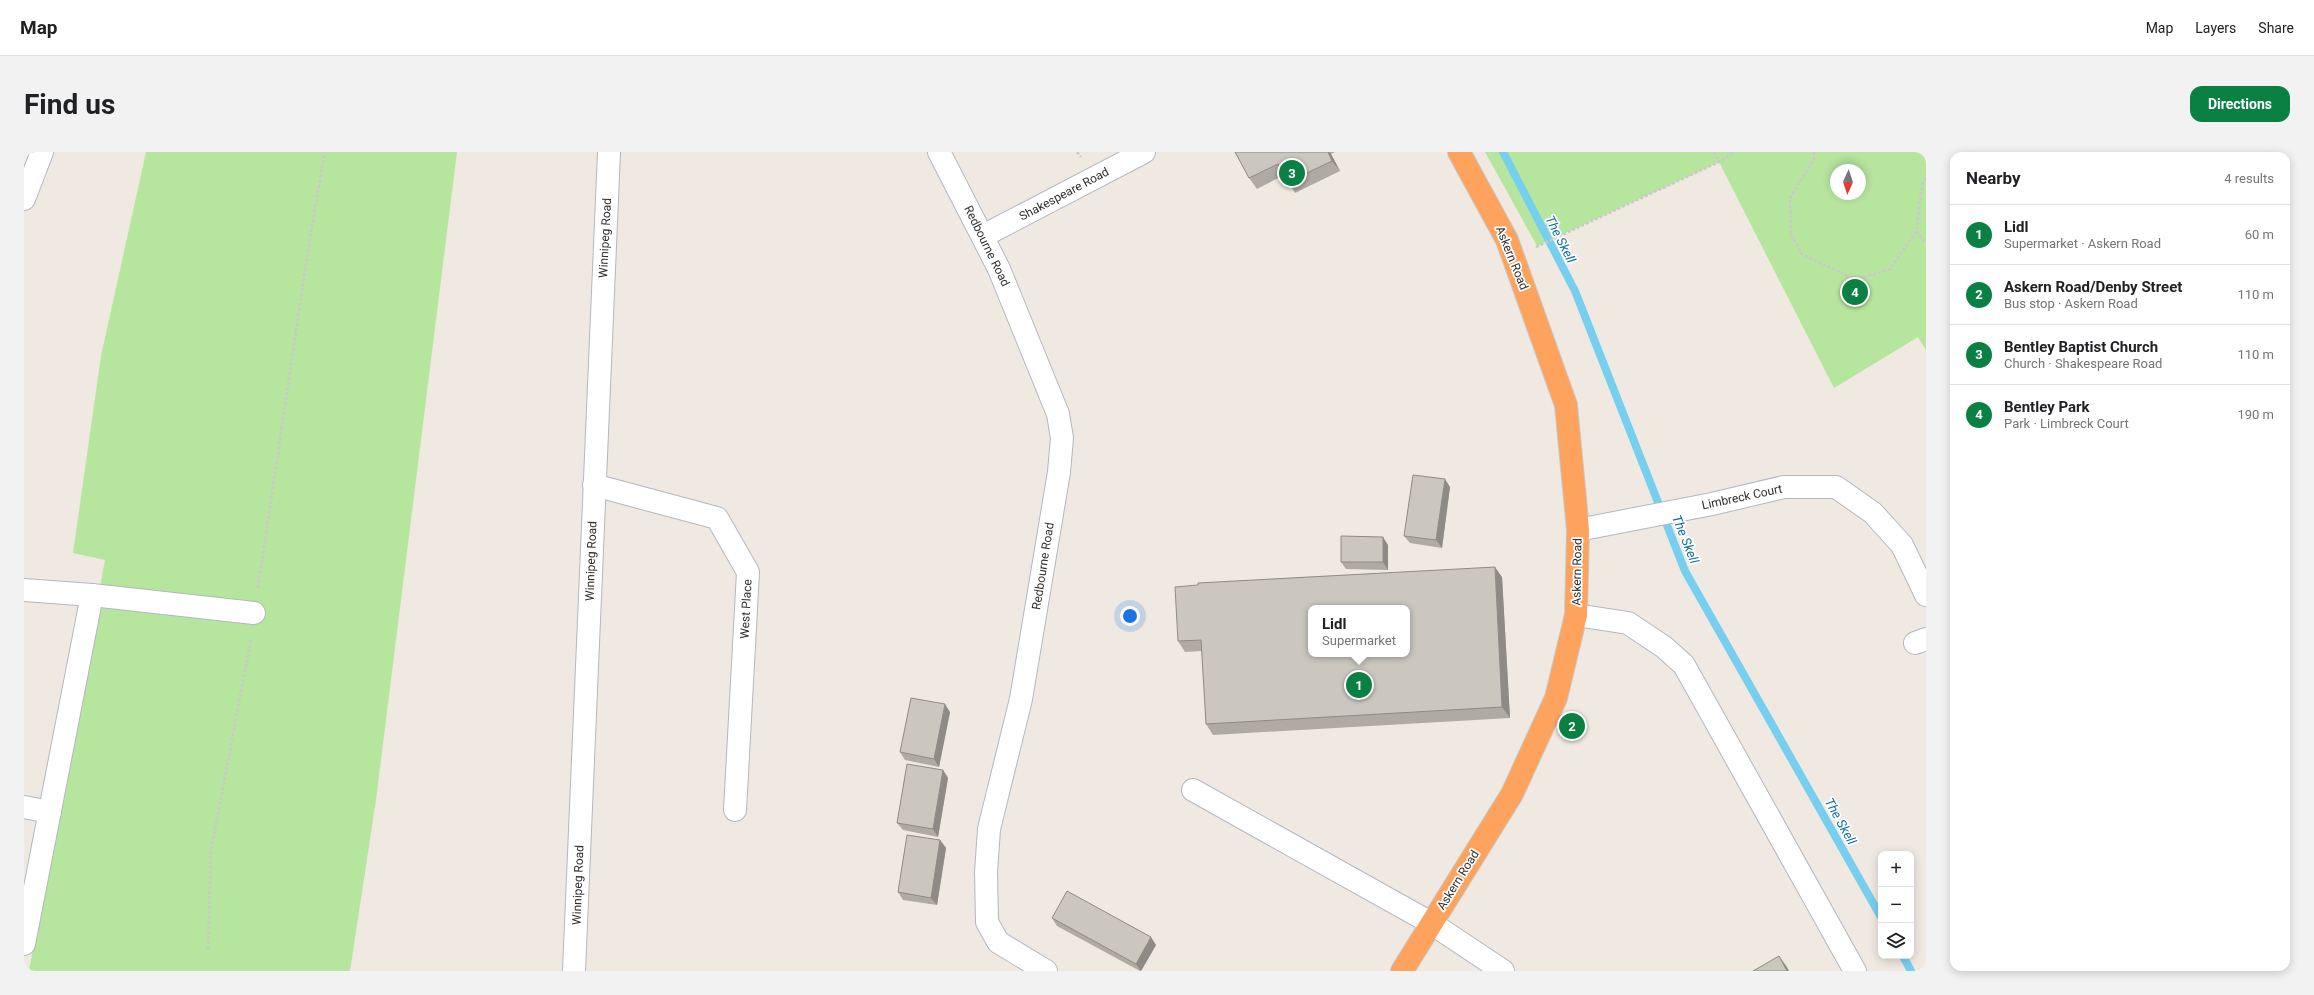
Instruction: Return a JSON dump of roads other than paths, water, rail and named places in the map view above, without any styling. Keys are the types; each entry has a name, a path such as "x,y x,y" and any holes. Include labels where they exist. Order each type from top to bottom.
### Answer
{"highway":[{"name":"Askern Road","path":"1402,971 1512,794 1556,698 1576,615 1578,530 1566,405 1507,240 1459,152"}],"street":[{"path":"24,199 42,152"},
{"name":"Winnipeg Road","path":"574,971 609,152"},
{"name":"Redbourne Road","path":"939,152 999,269 1058,414 1062,438 1057,480 1021,699 989,829 986,872 987,922 998,942 1046,971"},
{"name":"Shakespeare Road","path":"983,236 1144,152"},
{"name":"West Place","path":"594,485 717,518 748,572 735,810"},
{"name":"Limbreck Court","path":"1578,530 1712,504 1784,487 1836,487 1873,512 1902,545 1926,595"},
{"path":"24,590 92,595 254,613"},
{"path":"24,944 92,595"},
{"path":"1576,615 1628,623 1664,647 1684,665 1855,971"},
{"path":"1193,790 1431,923 1503,971"},
{"path":"24,807 50,812"}],"waterway":[{"name":"The Skell","path":"1503,152 1575,291 1685,571 1878,912"},
{"name":"The Skell","path":"1905,959 1911,971"}],"place":[{"name":"Bentley Baptist Church","path":"1292,173"},
{"name":"Bentley Park","path":"1855,292"},
{"name":"Lidl","path":"1359,685"},
{"name":"Askern Road/Denby Street","path":"1572,726"}]}
